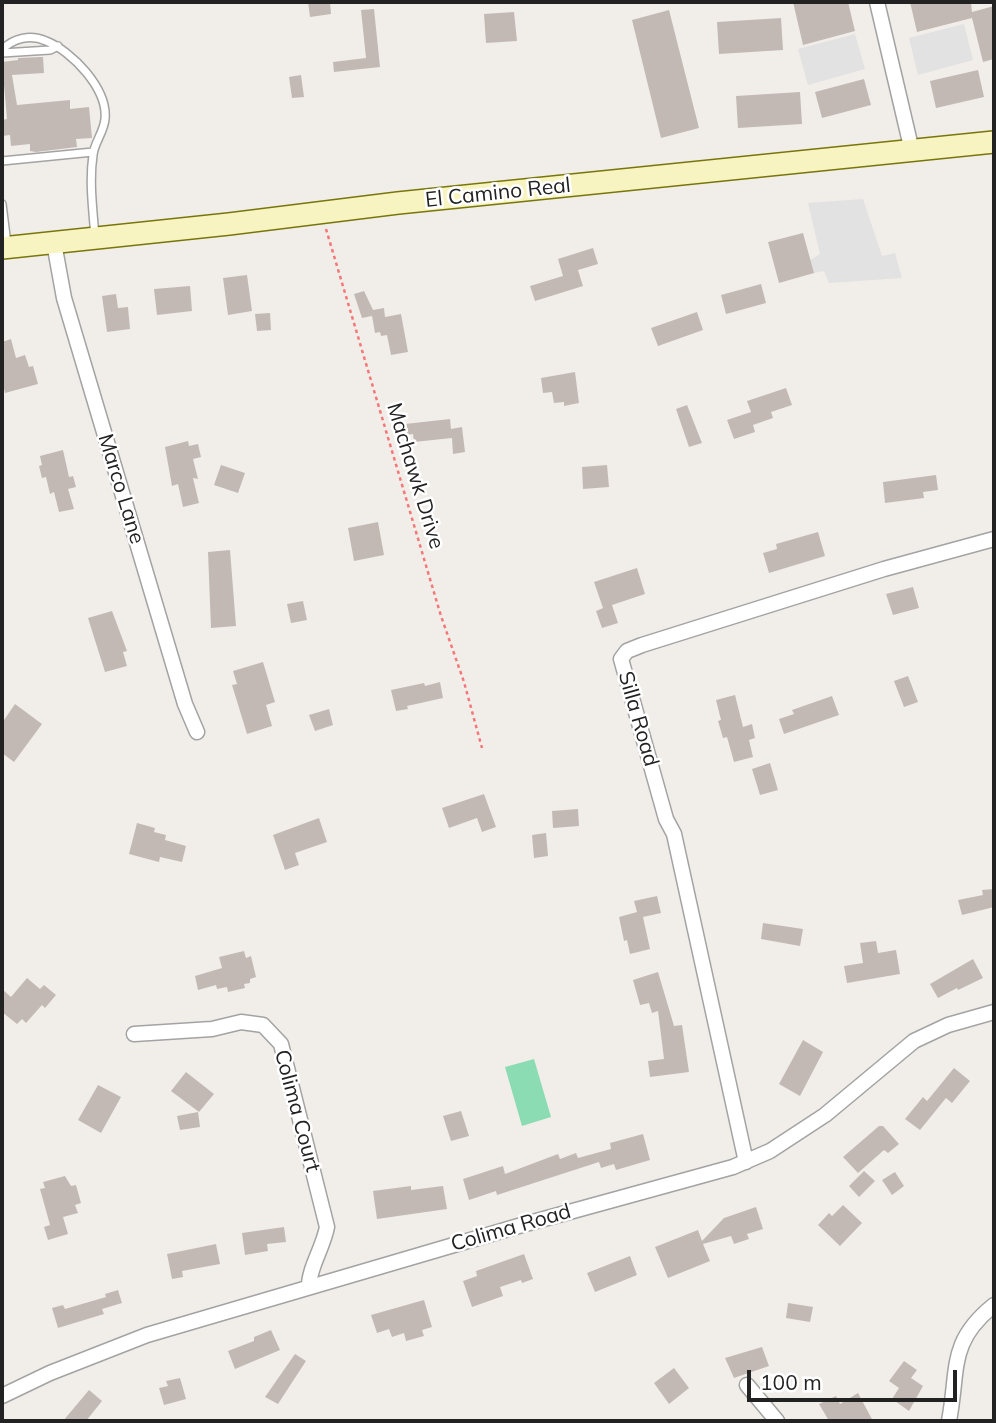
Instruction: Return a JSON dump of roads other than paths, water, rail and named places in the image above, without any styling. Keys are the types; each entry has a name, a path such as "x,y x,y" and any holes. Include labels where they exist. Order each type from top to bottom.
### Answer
{"main road":[{"name":"El Camino Real","path":"4,248 994,142"}],"street":[{"path":"877,2 912,151"},
{"name":"Marco Lane","path":"54,243 64,298 185,704 197,732"},
{"name":"Silla Road","path":"746,1162 674,834 666,820 621,659 627,651 642,645 884,569 994,539"},
{"name":"Colima Road","path":"2,1396 50,1373 147,1335 309,1286 746,1162 769,1151 825,1115 914,1041 948,1025 994,1012"},
{"name":"Colima Court","path":"134,1034 212,1029 241,1022 264,1025 281,1044 327,1227 323,1248 309,1275 309,1286"},
{"path":"949,1421 962,1339 978,1318 994,1305"},
{"path":"747,1385 777,1421"}],"lane":[{"path":"2,52 8,43 32,37 43,39 58,46 79,63 102,98 105,118 93,152 91,177 95,239"},
{"path":"2,52 50,50 58,46"},
{"path":"2,161 93,152"},
{"path":"2,204 4,248"}]}
